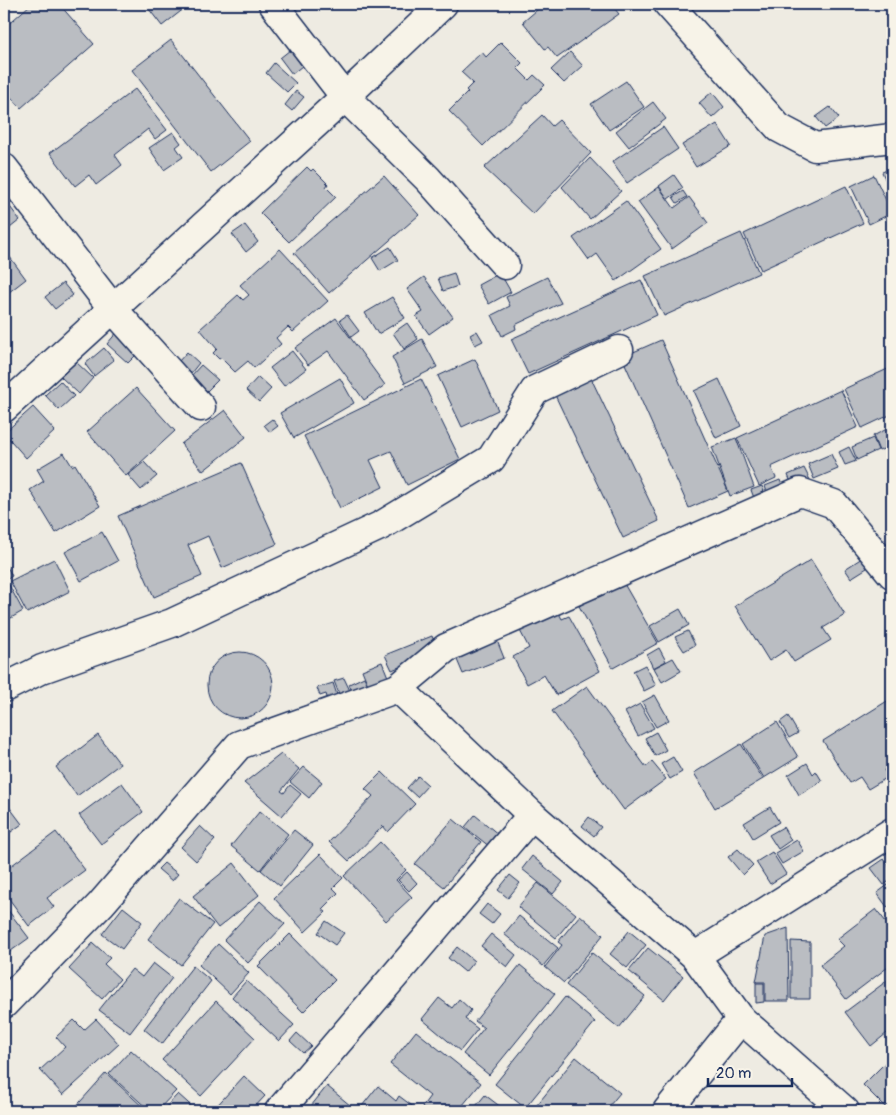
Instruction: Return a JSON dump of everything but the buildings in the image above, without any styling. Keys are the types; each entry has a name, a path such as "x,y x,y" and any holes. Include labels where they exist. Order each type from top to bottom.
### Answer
{"street":[{"path":"273,4 345,97 428,179 505,265"},
{"path":"4,408 345,97 444,4"},
{"path":"668,4 779,128 815,147 892,138"},
{"path":"4,168 113,310 201,407"},
{"path":"4,688 42,669 172,623 382,525 491,459 535,390 619,350"},
{"path":"4,1004 101,904 240,745 398,688 446,648 800,492 834,504 892,574"},
{"path":"398,688 532,815 695,956 741,1019 845,1111"},
{"path":"279,1111 532,815"},
{"path":"695,956 892,832"},
{"path":"667,1111 741,1019"}]}
